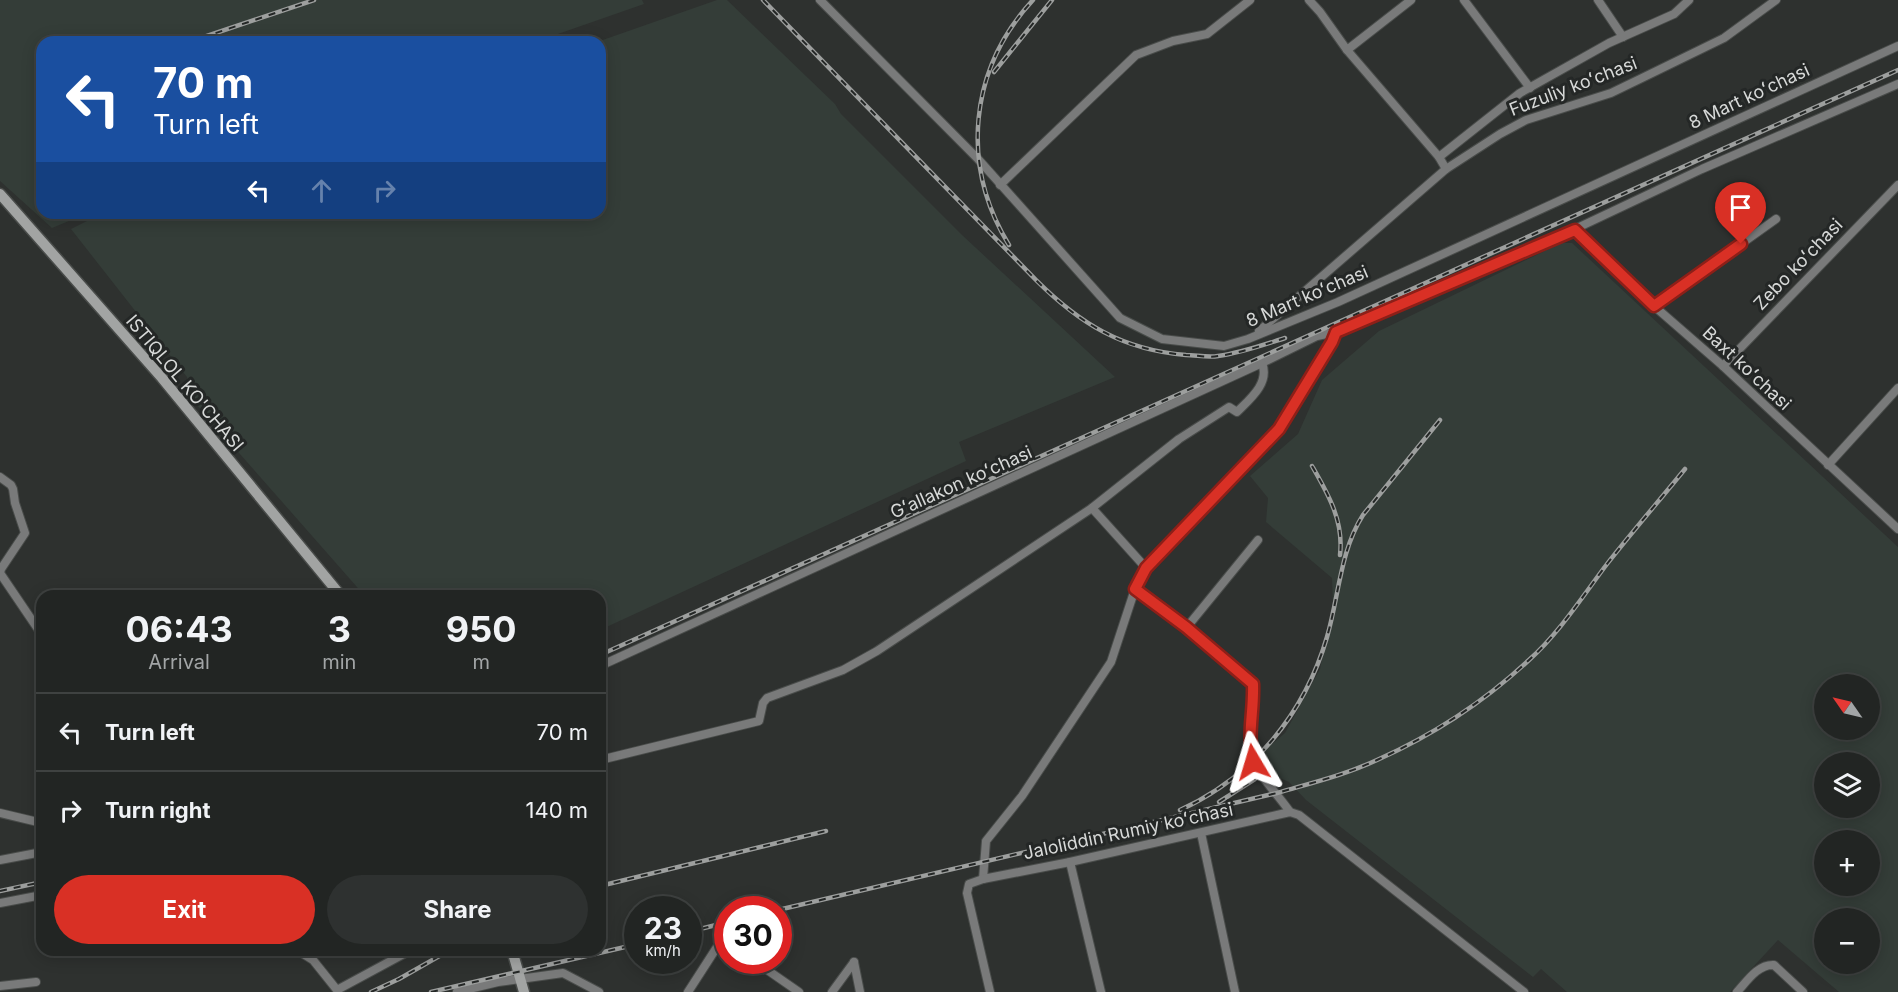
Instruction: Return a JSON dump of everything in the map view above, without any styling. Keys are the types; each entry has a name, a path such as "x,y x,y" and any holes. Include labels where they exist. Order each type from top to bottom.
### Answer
{"main road":[{"name":"ISTIQLOL KO'CHASI","path":"0,194 162,378 336,590"},
{"path":"514,956 524,992"}],"street":[{"name":"8 Mart koʻchasi","path":"820,0 978,159 1120,318 1162,339 1224,346 1254,336 1375,285 1898,46"},
{"path":"1000,185 1136,56 1173,41 1207,34 1250,0"},
{"path":"1309,0 1347,50 1439,157 1446,169"},
{"path":"1347,50 1411,0"},
{"path":"1464,0 1530,88"},
{"path":"1598,0 1623,37"},
{"name":"Fuzuliy koʻchasi","path":"1439,157 1520,93 1623,37 1674,14 1689,0"},
{"name":"Fuzuliy koʻchasi","path":"1254,336 1446,169 1515,125 1611,93 1724,38 1776,0"},
{"name":"Gʻallakon koʻchasi","path":"606,663 1317,336 1336,332 1575,230 1702,169 1898,84"},
{"name":"Zebo koʻchasi","path":"1723,366 1898,185"},
{"path":"1654,306 1776,219"},
{"name":"Baxt koʻchasi","path":"1575,230 1654,306 1723,366 1898,529"},
{"path":"983,879 986,841 1022,796 1111,662 1135,589 1146,568 1279,429 1336,332"},
{"path":"606,759 759,721 763,703 767,698 843,670 877,651 1092,508 1196,427 1229,407 1235,412 1239,410 1264,381 1265,373 1262,363"},
{"path":"1828,465 1898,388"},
{"path":"0,477 13,489 25,533 0,573 36,626"},
{"path":"1092,508 1146,568"},
{"path":"1186,627 1258,540"},
{"path":"1135,589 1186,627 1253,684 1250,727 1253,762 1290,812 1299,815 1524,992"},
{"name":"Jaloliddin Rumiy koʻchasi","path":"990,992 967,888 974,881 1070,862 1290,812"},
{"path":"0,813 36,822"},
{"path":"1201,833 1235,992"},
{"path":"0,860 36,853"},
{"path":"1070,862 1101,992"},
{"path":"0,903 36,896"},
{"path":"688,992 714,951"},
{"path":"307,956 313,960 337,990 400,956"},
{"path":"832,992 854,962 860,992"},
{"path":"1737,992 1766,965 1774,965 1803,992"},
{"path":"457,992 498,982 563,973 599,992"},
{"path":"773,974 799,992"},
{"path":"0,986 36,982"}],"shaded area":[{"path":"0,0 642,0 644,4 552,36 36,36 36,214 0,181"},
{"path":"717,0 727,0 835,104 841,114 962,235 1115,377 959,442 966,461 606,627 606,590 396,590 395,588 360,590 189,396 187,377 71,229 91,219 606,219 606,39"},
{"path":"42,219 74,219 52,228"},
{"path":"1561,243 1572,243 1898,547 1898,992 1839,992 1818,974 1880,974 1880,908 1814,908 1814,971 1778,940 1730,992 1567,992 1541,969 1533,977 1306,800 1289,782 1273,775 1258,756 1285,733 1320,669 1333,604 1332,578 1266,522 1268,498 1250,476 1298,434 1322,380 1379,331"}],"railway":[{"path":"207,36 314,0"},
{"path":"763,0 1052,296 1086,322 1122,341 1142,347 1163,352 1210,357 1227,355 1285,338"},
{"path":"1009,245 993,214 983,183 978,151 979,118 984,87 995,56 1012,27 1033,0"},
{"path":"994,72 1052,0"},
{"path":"606,652 1898,70"},
{"path":"1180,810 1231,780 1273,740 1290,716 1305,691 1327,637 1349,543 1355,529 1363,515 1440,420"},
{"path":"1312,466 1337,519 1340,531 1340,555"},
{"path":"792,907 1277,793 1353,770 1397,750 1437,729 1476,703 1512,675 1540,649 1561,626 1616,552 1685,469"},
{"path":"1219,802 1255,779"},
{"path":"606,885 826,831"},
{"path":"0,891 36,883"},
{"path":"702,928 714,926"},
{"path":"606,951 624,947"},
{"path":"371,992 439,956"},
{"path":"431,992 586,956"}],"route":[{"path":"1253,762 1250,744 1253,684 1186,627 1135,589 1146,568 1279,429 1336,332 1575,230 1654,306 1741,244"}]}
